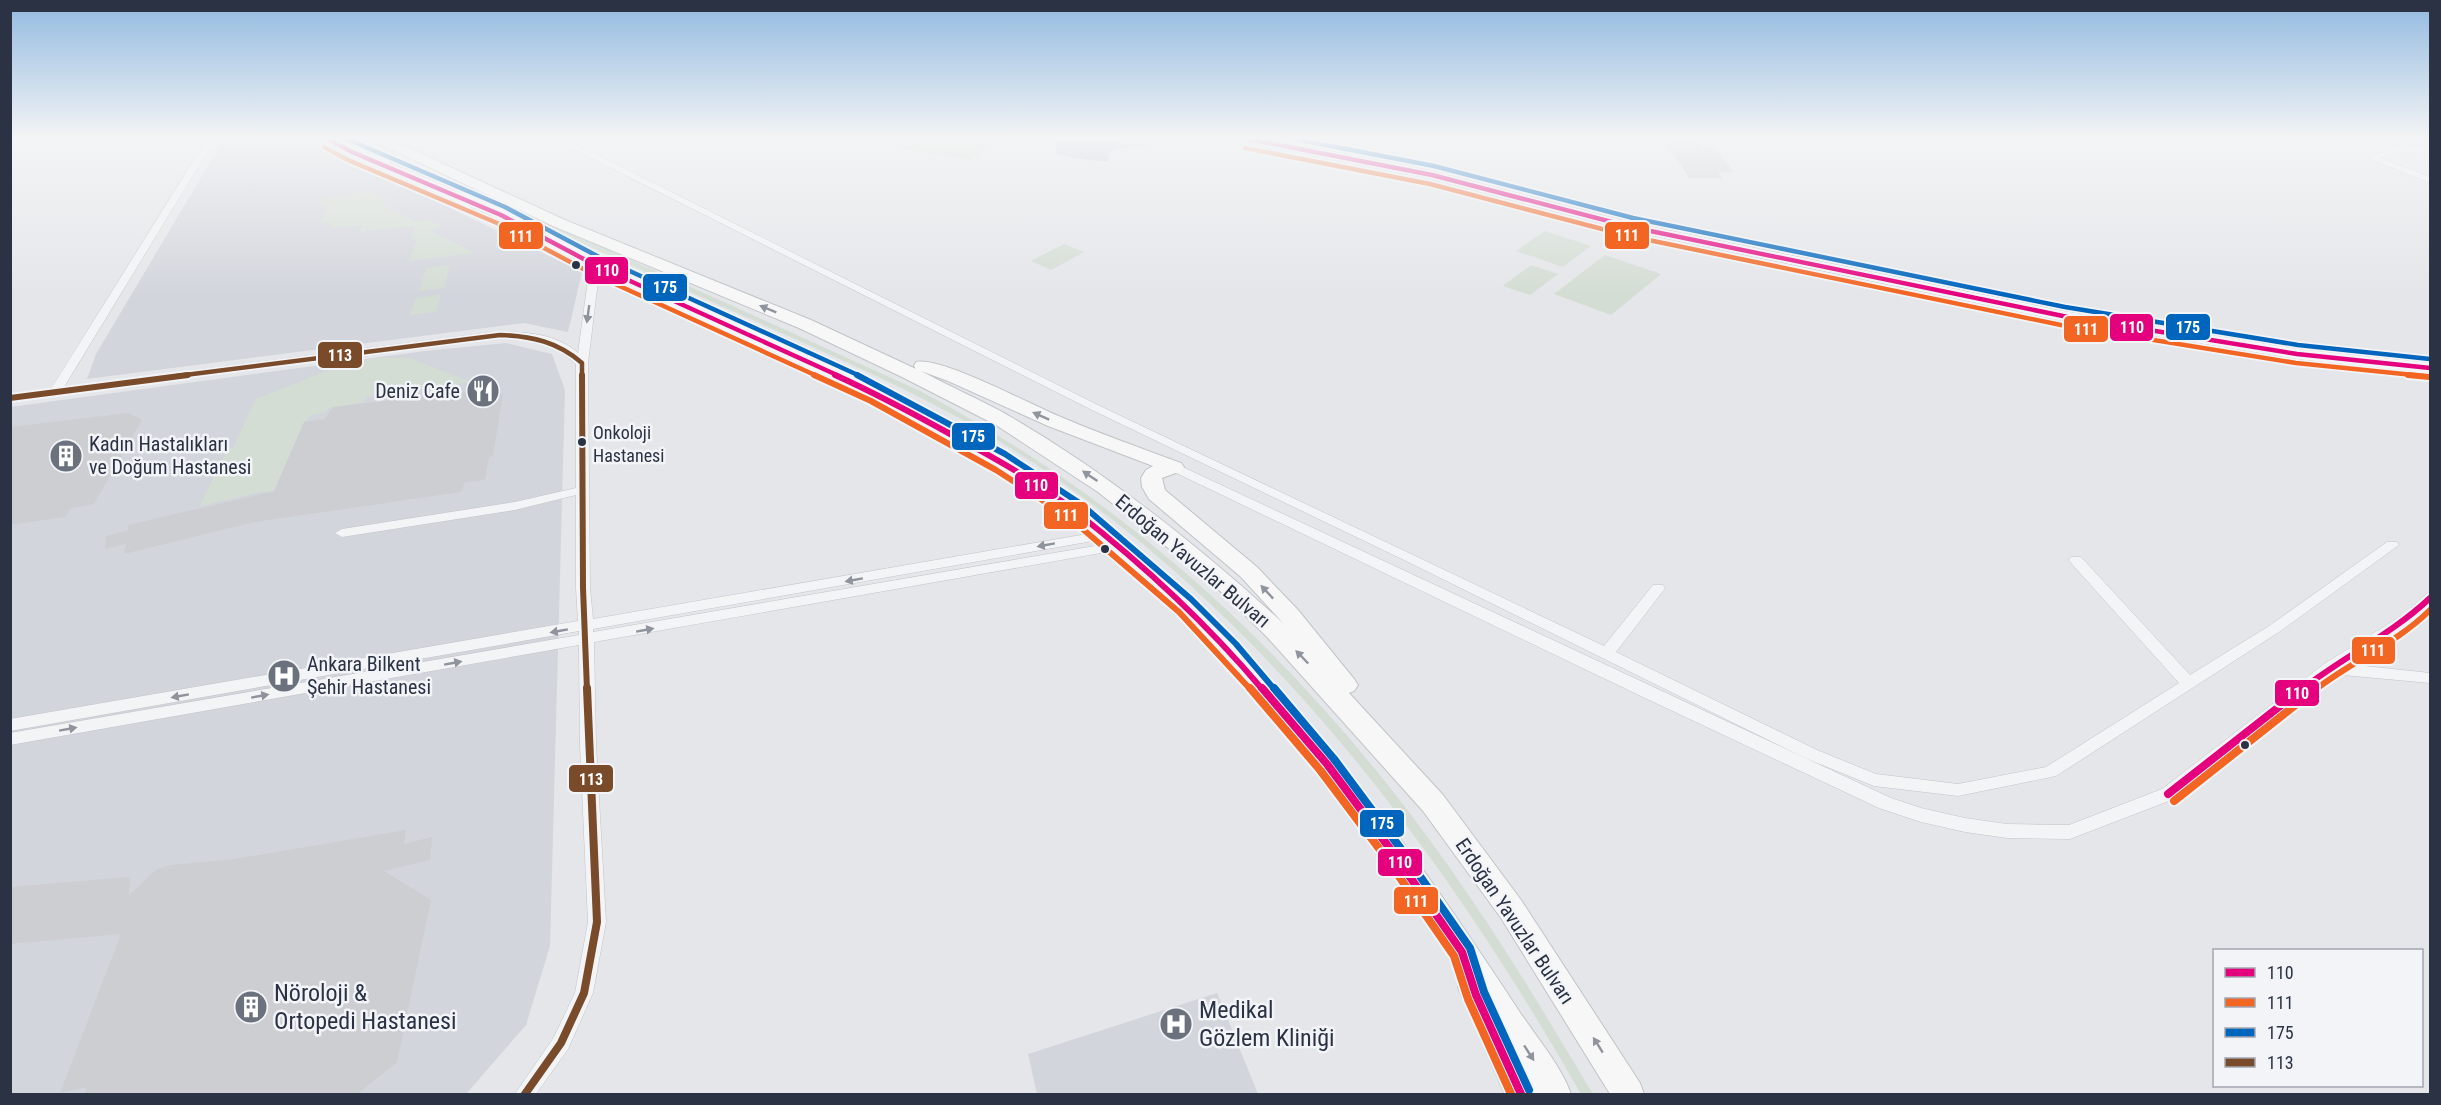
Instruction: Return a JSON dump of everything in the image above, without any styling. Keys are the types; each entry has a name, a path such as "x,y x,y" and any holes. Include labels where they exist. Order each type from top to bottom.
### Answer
{"main road":[{"name":"Erdoğan Yavuzlar Bulvarı","path":"443,191 501,215"},
{"name":"Erdoğan Yavuzlar Bulvarı","path":"457,191 595,265 918,415 1020,474 1111,540 1185,605 1229,650 1327,764 1394,854 1462,952 1555,1095"},
{"name":"Erdoğan Yavuzlar Bulvarı","path":"488,191 620,248 805,324 1004,421 1105,487 1220,578 1276,631 1346,705 1433,803 1511,909 1628,1095"},
{"name":"Erdoğan Yavuzlar Bulvarı","path":"512,191 620,248"},
{"path":"1494,191 1631,227 2052,313 2297,354 2430,380"},
{"path":"805,324 955,377 1055,422 1174,467"},
{"path":"2297,354 2430,368"},
{"path":"1174,467 1154,474 1151,479 1152,486 1157,494 1234,558 1290,616 1323,656 1433,803"},
{"path":"1462,952 1476,994 1521,1095"}],"street":[{"path":"55,392 179,191"},
{"path":"661,191 1096,408 1811,754 1874,780 1958,790 2050,772 2274,629 2392,545"},
{"path":"525,1095 561,1044 584,993 597,922 588,745 586,633 582,588 582,363 595,265"},
{"path":"10,398 472,337 514,334 545,339 572,350 582,363"},
{"path":"1174,467 1650,694 1886,803 1921,815 2007,831 2070,832 2168,794 2329,668 2411,616 2430,598"},
{"path":"342,533 515,506 582,490"},
{"path":"10,739 586,633 1111,540"},
{"path":"2076,560 2188,683"},
{"path":"1606,654 1658,588"},
{"path":"10,725 586,633"},
{"path":"2329,668 2430,678"}],"shaded area":[{"path":"193,191 414,191 582,272 568,332 524,323 87,379 96,354"},
{"path":"469,191 478,191 920,391 999,436 1073,485 1144,539 1212,596 1275,657 1336,723 1393,792 1486,920 1593,1094 1581,1094 1526,1001 1467,910 1403,821 1336,736 1263,656 1185,580 1101,511 1012,449 980,430 848,363"},
{"path":"364,192 374,193 388,199 379,203 417,222 427,219 442,226 431,231 476,253 409,261 417,239 412,239 414,226 359,232 362,225 333,228 328,222 320,223 327,204 319,205 321,200"},
{"path":"1545,231 1591,246 1563,267 1516,251"},
{"path":"1064,244 1084,252 1051,270 1031,261"},
{"path":"1605,255 1661,274 1611,315 1554,294"},
{"path":"450,265 444,288 419,291 426,268"},
{"path":"1531,265 1558,274 1530,295 1503,286"},
{"path":"441,295 436,312 410,315 416,298"},
{"name":"Ankara Bilkent Şehir Hastanesi","path":"506,343 552,354 565,390 550,946 526,1025 466,1094 11,1094 10,407 425,351"},
{"path":"410,358 471,382 366,397 364,402 328,408 326,412 312,415 304,422 274,492 266,494 265,491 200,506 227,449 233,448 256,399 352,361"},
{"name":"Medikal Gözlem Kliniği","path":"1217,993 1258,1094 1037,1094 1028,1054"}],"building":[{"path":"487,389 503,394 493,456 489,457 485,480 465,482 461,492 255,522 124,554 126,544 105,549 106,536 128,530 128,525 274,491 304,422 325,419 333,407"},
{"name":"Kadın Hastalıkları ve Doğum Hastanesi","path":"128,413 142,420 94,504 71,508 65,517 10,525 10,427"},
{"name":"Nöroloji & Ortopedi Hastanesi","path":"406,830 404,844 432,837 430,860 384,871 431,900 397,1062 356,1095 84,1095 87,1087 60,1093 121,934 10,944 10,887 130,877 129,895 156,870 170,865 234,859"}],"transit line":[{"name":"111","path":"420,191 497,223 591,273 871,401 996,470 1070,518 1179,612 1222,656 1320,770 1387,859 1454,956 1468,999 1511,1094"},
{"name":"110","path":"443,191 501,215 595,265 875,393 1001,462 1075,511 1185,605 1229,650 1327,764 1394,854 1462,952 1476,995 1521,1094"},
{"name":"175","path":"467,191 505,207 599,257 879,385 1005,454 1081,504 1191,599 1236,644 1334,759 1401,849 1470,948 1484,992 1529,1090"},
{"name":"111","path":"1455,191 1629,236 2061,325 2296,363 2429,377"},
{"name":"110","path":"1492,191 1631,227 2063,316 2297,354 2430,368"},
{"name":"175","path":"1528,191 1633,218 2065,307 2298,345 2430,359"},
{"name":"113","path":"10,398 487,336 526,337 550,342 572,354 582,363 583,588 597,922 584,993 561,1043 525,1094"},
{"name":"110","path":"2168,794 2329,668 2411,616 2430,598"},
{"name":"111","path":"2174,801 2334,675 2416,624 2430,610"}],"place":[{"name":"Deniz Cafe","path":"483,391"},
{"name":"Onkoloji Hastanesi","path":"582,442"},
{"name":"Kadın Hastalıkları ve Doğum Hastanesi","path":"66,456"},
{"name":"Ankara Bilkent Şehir Hastanesi","path":"284,676"},
{"name":"Nöroloji & Ortopedi Hastanesi","path":"251,1007"},
{"name":"Medikal Gözlem Kliniği","path":"1176,1024"}]}
